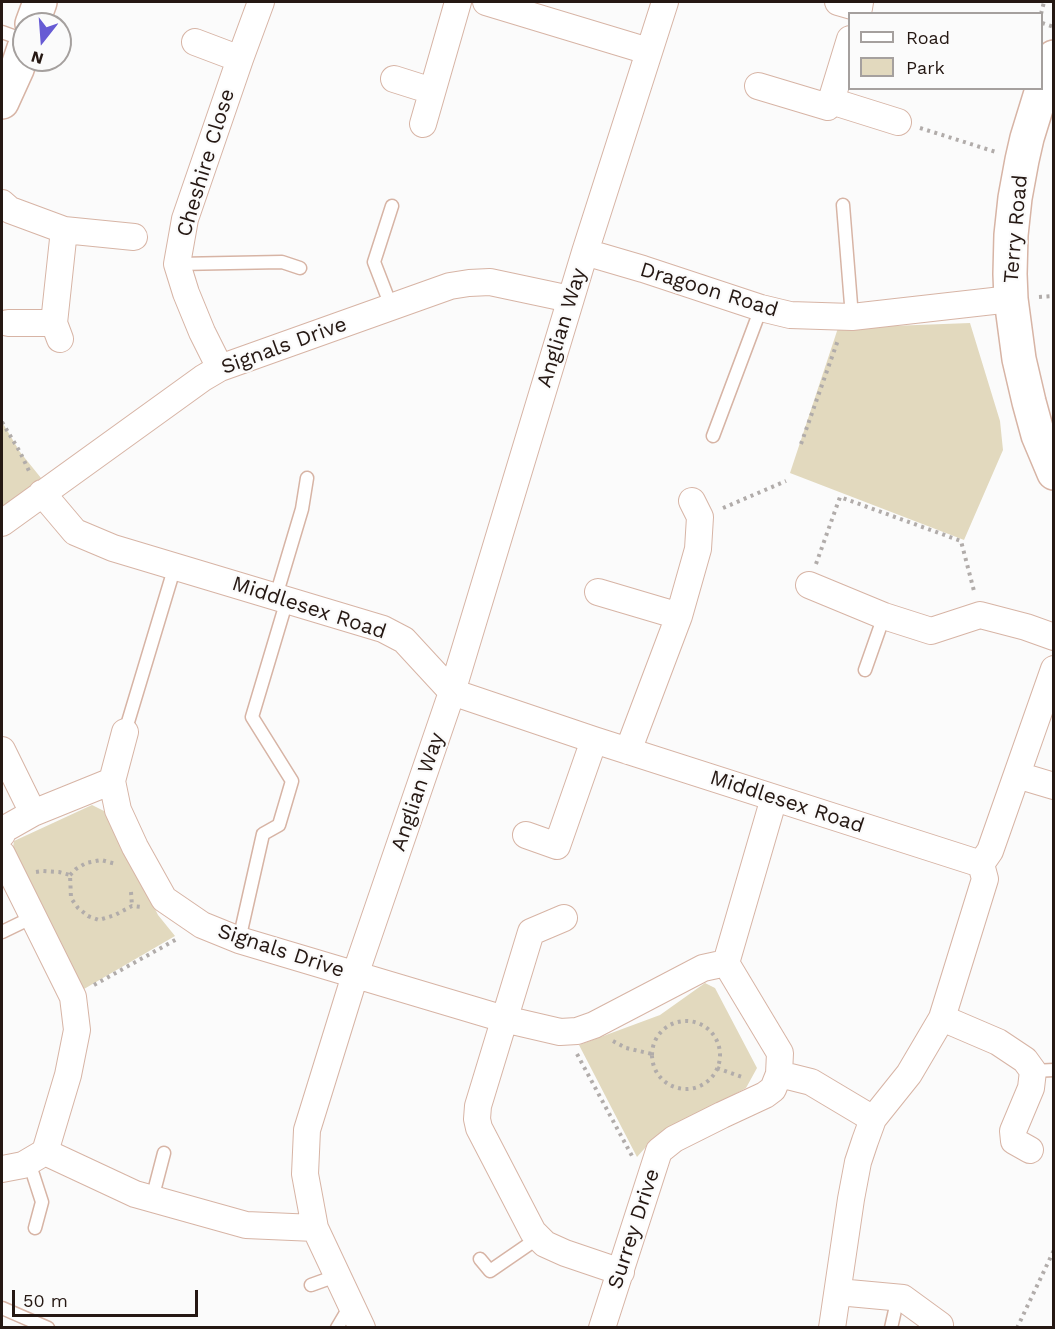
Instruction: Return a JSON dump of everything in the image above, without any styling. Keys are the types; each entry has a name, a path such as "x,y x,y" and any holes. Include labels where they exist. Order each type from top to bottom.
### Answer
{"main road":[{"name":"Terry Road","path":"1043,87 1053,57"},
{"path":"2,102 16,72"},
{"name":"Terry Road","path":"1042,90 1027,138 1016,198 1011,235 1011,299 1029,402 1038,435 1053,473"}],"street":[{"name":"Cheshire Close","path":"220,368 202,332 177,264 185,219 261,2"},
{"path":"423,124 458,2"},
{"path":"486,2 648,51"},
{"path":"585,252 665,2"},
{"path":"195,42 240,59"},
{"path":"758,86 828,107 848,42"},
{"path":"394,80 432,92"},
{"path":"831,101 898,122"},
{"path":"2,203 10,210 64,230 134,237"},
{"path":"8,323 57,331 64,230"},
{"name":"Dragoon Road","path":"585,252 761,308 790,315 849,317 1011,299"},
{"name":"Anglian Way","path":"356,1317 315,1228 305,1174 307,1130 355,975 452,692 585,252"},
{"name":"Signals Drive","path":"2,523 220,368 450,286 490,282 570,300"},
{"name":"Middlesex Road","path":"42,493 75,532 113,548 383,629 404,640 452,692 981,864"},
{"path":"628,751 678,616 698,549 696,509"},
{"path":"809,585 884,616 931,631 980,615 1053,637"},
{"path":"598,592 678,616"},
{"path":"832,1328 858,1162 873,1119 909,1074 942,1018 985,879 981,864 990,851 1053,669"},
{"name":"Signals Drive","path":"125,732 112,781 118,810 135,847 165,899 192,918 239,940 355,975"},
{"path":"526,835 557,846 594,740"},
{"path":"2,750 33,813"},
{"path":"1017,776 1053,786"},
{"path":"2,834 3,830 33,813 112,781"},
{"path":"774,798 726,963 780,1053 779,1074 811,1082 873,1119"},
{"path":"2,854 73,997 76,1030 68,1075 37,1157 23,1165 2,1169"},
{"path":"564,918 531,932 478,1106 477,1119 479,1128 538,1238 545,1244 565,1253 621,1272"},
{"path":"355,975 504,1019 564,1032 577,1031 594,1025 703,968 726,963"},
{"path":"942,1018 998,1042 1043,1071 1031,1088 1013,1131 1014,1142 1030,1150"},
{"name":"Surrey Drive","path":"602,1328 659,1151 674,1139 765,1095 773,1089 779,1074"},
{"path":"37,1157 135,1194 246,1225 315,1228"},
{"path":"838,1293 903,1298 940,1324"}],"lane":[{"path":"843,205 849,317"},
{"path":"391,306 374,262 392,206"},
{"path":"177,264 282,262 300,268"},
{"path":"713,436 761,308"},
{"path":"239,940 263,834 279,825 292,781 252,717 302,509 307,478"},
{"path":"125,732 175,566"},
{"path":"865,670 884,616"},
{"path":"2,932 33,917"},
{"path":"152,1198 164,1153"},
{"path":"34,1228 42,1202 37,1157"},
{"path":"480,1259 490,1271 538,1238"},
{"path":"312,1285 336,1276"},
{"path":"891,1328 898,1297"},
{"path":"2,1308 48,1328"},
{"path":"337,1328 356,1317"}],"path":[{"path":"898,122 1023,160"},
{"path":"801,444 849,317"},
{"path":"2,422 20,452 38,490 42,493"},
{"path":"696,509 786,482"},
{"path":"809,585 840,497 961,541 980,615"},
{"path":"121,870 115,864 100,860 86,863 76,869 70,875 71,898 78,908 87,916 99,920 132,906 192,918"},
{"path":"14,878 44,871 70,875"},
{"path":"128,884 132,906"},
{"path":"73,997 192,918"},
{"path":"690,1021 701,1024 710,1031 720,1050 720,1061 716,1072 700,1086 689,1089 667,1084 659,1076 654,1066 652,1054 654,1043 668,1026 690,1021"},
{"path":"564,1032 648,1185"},
{"path":"1017,1328 1053,1250"}],"green space":[{"path":"970,323 1000,421 1003,450 964,540 790,473 838,328"},
{"path":"2,422 20,452 41,478 2,510"},
{"path":"92,805 108,813 158,915 175,936 84,989 12,854 14,841"},
{"path":"705,983 715,988 757,1068 746,1088 653,1139 637,1157 579,1045 660,1015"}]}
